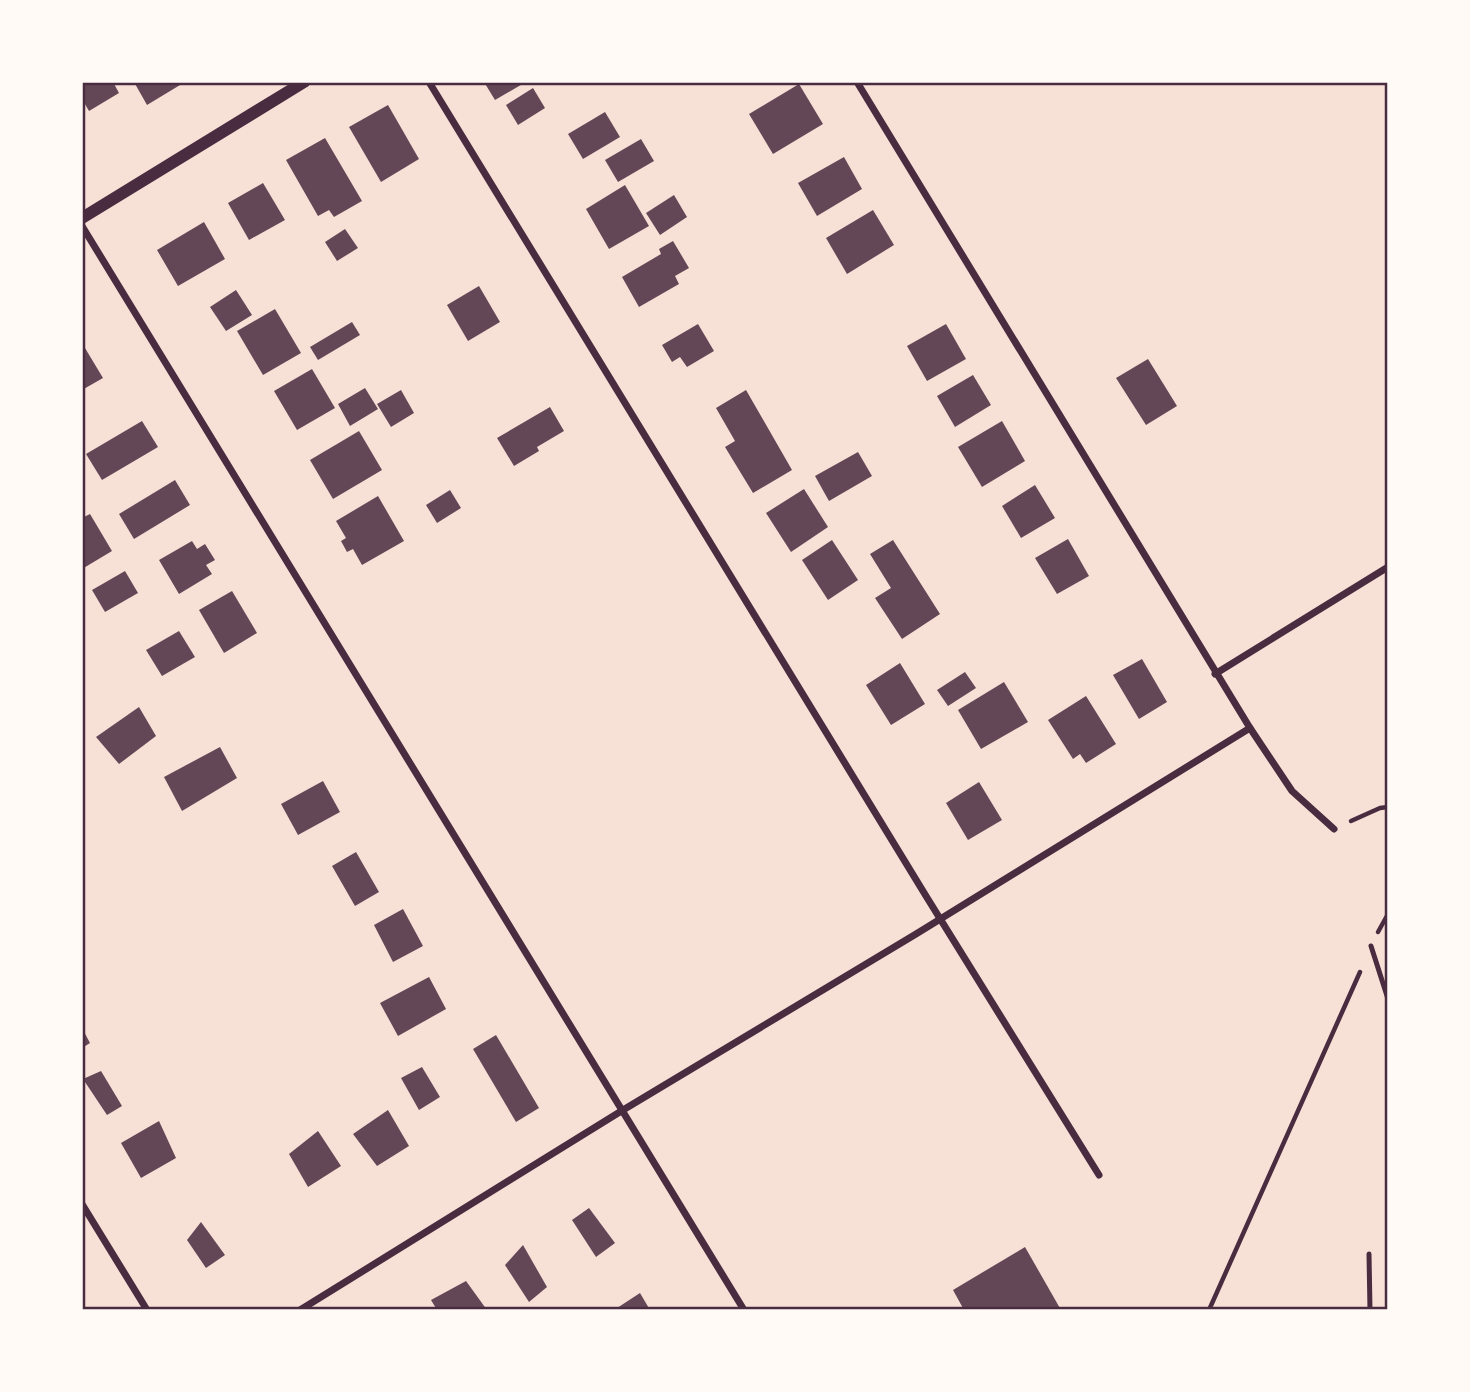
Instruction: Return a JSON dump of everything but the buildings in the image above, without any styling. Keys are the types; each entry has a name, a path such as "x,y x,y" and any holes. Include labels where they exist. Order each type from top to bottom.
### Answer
{"street":[{"path":"82,218 304,82"},
{"path":"429,82 1099,1175"},
{"path":"857,82 1215,674 1292,791 1334,829"},
{"path":"82,226 744,1310"},
{"path":"1215,674 1388,567"},
{"path":"300,1310 1250,728"},
{"path":"82,1204 148,1310"}],"lane":[{"path":"1371,946 1388,999"},
{"path":"1369,1254 1370,1310"}],"path":[{"path":"1334,829 1388,807"},
{"path":"1209,1310 1371,946 1388,914"}]}
